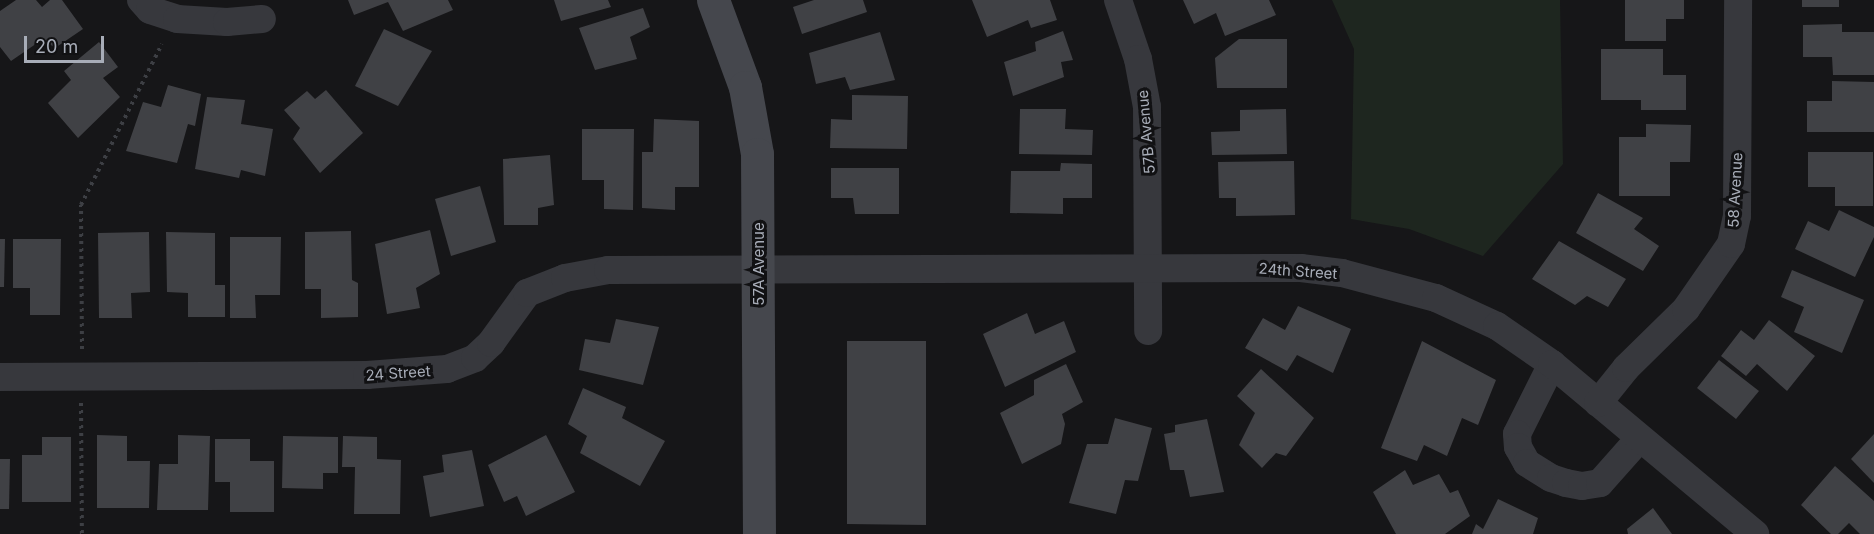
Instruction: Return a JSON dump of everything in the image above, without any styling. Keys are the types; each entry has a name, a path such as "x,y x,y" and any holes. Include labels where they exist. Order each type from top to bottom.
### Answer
{"street":[{"path":"141,0 150,9 177,19 227,22 262,19"},
{"name":"57A Avenue","path":"713,0 744,87 757,154 759,534"},
{"name":"57B Avenue","path":"1118,0 1138,59 1147,107 1148,331"},
{"name":"58 Avenue","path":"1598,403 1626,368 1686,309 1731,244 1737,216 1738,0"},
{"name":"24th Street","path":"759,269 1301,268 1388,284 1436,298 1497,326 1552,364 1755,534"},
{"name":"24 Street","path":"0,377 367,375 447,369 475,358 498,335 527,293 555,281 608,270 759,269"},
{"path":"1552,364 1517,434 1518,447 1527,463 1566,483 1582,486 1600,483 1639,439"}],"path":[{"path":"82,349 81,205 162,45"},
{"path":"81,400 81,534"}],"shaded area":[{"path":"1332,0 1560,0 1563,164 1483,256 1409,229 1351,219 1354,49"}],"building":[{"path":"16,0 36,0 42,7 50,0 62,0 83,29 55,48 43,39 11,61 0,47 0,11"},
{"path":"348,0 448,0 453,10 403,31 388,2 354,15"},
{"path":"554,0 608,0 611,7 561,21"},
{"path":"814,0 863,0 867,12 802,34 793,7"},
{"path":"972,0 1050,0 1057,20 1031,28 1028,20 987,37"},
{"path":"1183,0 1269,0 1276,15 1225,36 1216,13 1194,24"},
{"path":"1625,0 1684,0 1684,19 1666,19 1666,41 1625,41"},
{"path":"1802,0 1839,0 1839,7 1802,7"},
{"path":"643,8 650,27 630,37 637,59 595,70 579,28"},
{"path":"1842,24 1842,32 1874,32 1874,75 1833,75 1832,57 1803,57 1803,25"},
{"path":"384,29 432,51 398,106 355,86"},
{"path":"1063,31 1073,60 1061,62 1064,77 1013,96 1004,62 1036,51 1035,42"},
{"path":"880,32 895,80 850,90 845,77 816,84 809,53"},
{"path":"1239,39 1287,39 1287,88 1217,88 1215,58"},
{"path":"99,42 118,67 103,78 120,97 78,138 48,103 71,80 64,71"},
{"path":"1601,49 1663,49 1663,75 1686,75 1686,110 1641,110 1641,100 1601,100"},
{"path":"1832,81 1874,82 1874,132 1807,132 1807,101 1832,101"},
{"path":"168,85 201,94 195,126 188,124 177,163 126,151 143,102 161,107"},
{"path":"326,90 363,133 320,173 293,139 300,128 284,110 307,91 315,99"},
{"path":"852,95 908,96 907,149 830,148 831,119 852,120"},
{"path":"207,97 245,100 241,124 273,129 265,176 241,170 239,178 195,169"},
{"path":"1020,109 1066,109 1065,129 1093,130 1092,155 1019,154"},
{"path":"1286,109 1287,154 1212,155 1211,132 1240,131 1240,110"},
{"path":"654,119 699,121 699,187 675,187 675,210 642,208 642,152 653,152"},
{"path":"1646,124 1691,125 1690,162 1670,162 1670,196 1619,196 1619,137 1646,137"},
{"path":"582,129 634,129 633,210 604,209 604,180 582,180"},
{"path":"1808,152 1873,152 1873,206 1835,206 1835,187 1808,187"},
{"path":"550,155 554,205 538,208 538,225 504,225 503,159"},
{"path":"1294,161 1295,215 1236,216 1236,198 1219,198 1218,162"},
{"path":"1061,163 1092,164 1092,198 1063,198 1063,214 1010,213 1011,171 1060,171"},
{"path":"831,168 899,168 899,214 855,214 853,198 831,198"},
{"path":"480,186 496,242 451,256 435,199"},
{"path":"1598,193 1643,218 1634,229 1659,246 1643,271 1576,233"},
{"path":"1839,210 1874,227 1874,237 1855,277 1795,249 1808,221 1829,231"},
{"path":"430,230 440,274 416,288 420,308 387,314 375,244"},
{"path":"351,231 352,280 358,283 358,317 321,318 321,289 305,289 305,232"},
{"path":"149,232 150,292 131,293 132,318 99,318 98,233"},
{"path":"166,232 215,233 215,285 225,285 225,317 188,317 188,293 167,292"},
{"path":"230,237 281,237 280,295 255,295 256,318 230,318"},
{"path":"0,239 5,239 4,287 0,287"},
{"path":"13,239 61,239 60,315 30,315 30,288 13,288"},
{"path":"1559,241 1626,279 1608,307 1587,296 1575,305 1532,279"},
{"path":"1792,270 1864,300 1842,353 1794,332 1804,307 1781,297"},
{"path":"1298,306 1351,329 1333,373 1297,355 1287,371 1245,348 1263,318 1285,330"},
{"path":"1027,313 1035,334 1064,321 1076,352 1005,387 983,334"},
{"path":"616,319 659,327 643,385 579,370 585,339 610,343"},
{"path":"1769,320 1815,356 1787,391 1757,364 1746,376 1721,356 1741,330 1754,340"},
{"path":"847,341 926,341 926,525 847,524"},
{"path":"1422,341 1496,380 1478,425 1462,418 1447,456 1424,445 1417,461 1381,448"},
{"path":"1719,360 1759,391 1736,419 1697,388"},
{"path":"1066,364 1083,402 1062,414 1065,424 1061,444 1022,464 1000,413 1034,395 1034,380"},
{"path":"1261,369 1314,418 1286,456 1276,453 1262,468 1239,445 1255,413 1237,396"},
{"path":"583,388 626,407 622,418 665,441 640,486 580,453 587,436 568,424"},
{"path":"1115,418 1152,428 1138,481 1125,480 1116,514 1069,503 1087,444 1108,444"},
{"path":"1207,419 1224,492 1190,497 1184,470 1170,470 1164,434 1175,432 1175,425"},
{"path":"1874,434 1874,483 1851,459"},
{"path":"97,435 127,436 127,461 150,461 149,508 97,508"},
{"path":"178,435 210,436 208,510 157,510 159,464 178,464"},
{"path":"546,435 575,492 526,516 517,496 504,502 488,465"},
{"path":"283,436 338,437 338,473 323,473 323,489 282,488"},
{"path":"343,436 377,437 377,459 401,460 400,514 354,514 355,467 342,467"},
{"path":"42,437 71,437 71,502 22,502 22,455 42,455"},
{"path":"215,439 250,439 250,461 274,461 274,512 230,512 230,482 215,482"},
{"path":"472,450 484,506 430,517 423,476 444,472 442,455"},
{"path":"0,459 10,459 9,509 0,509"},
{"path":"1835,466 1874,501 1874,534 1860,534 1849,523 1838,534 1831,534 1801,505"},
{"path":"1405,470 1413,485 1439,474 1450,493 1458,490 1470,516 1445,534 1396,534 1373,492"},
{"path":"1498,499 1538,518 1533,534 1472,534 1476,524 1483,529"},
{"path":"1653,508 1672,534 1628,534 1627,529"}]}
